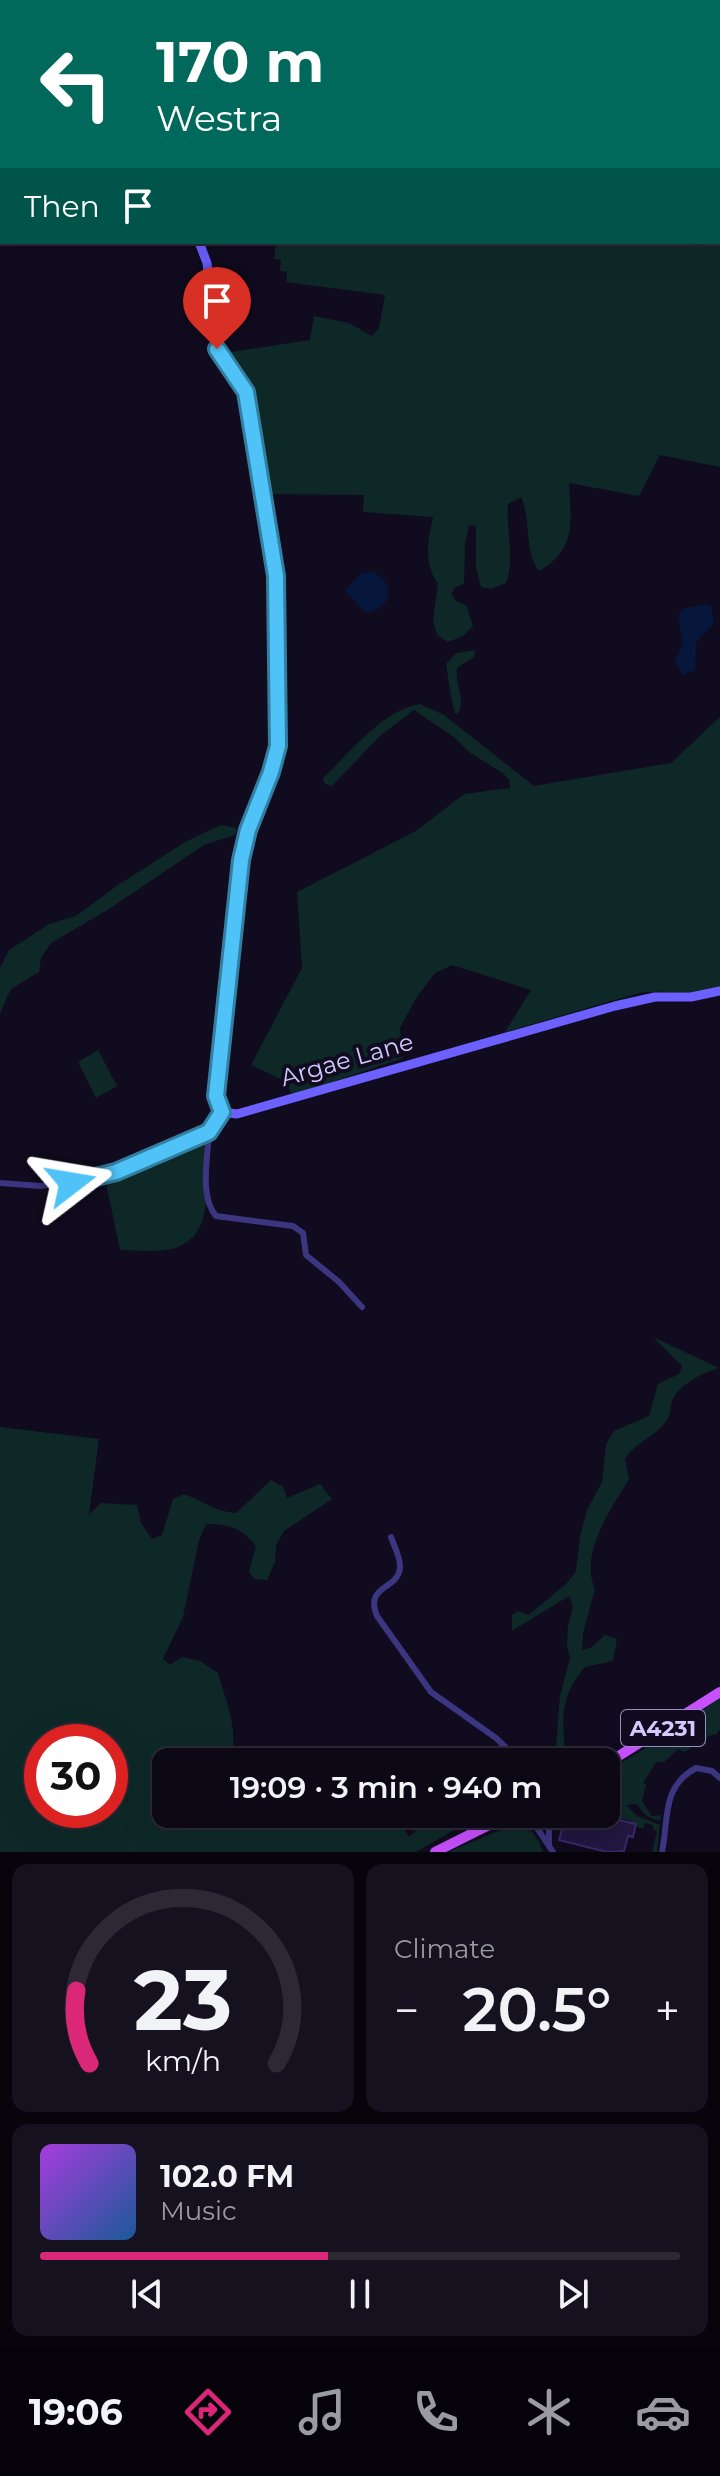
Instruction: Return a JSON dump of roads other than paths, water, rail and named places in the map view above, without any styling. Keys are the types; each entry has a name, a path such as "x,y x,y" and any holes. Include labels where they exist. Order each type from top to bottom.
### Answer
{"main road":[{"name":"A4231","path":"620,1755 720,1692"},
{"path":"435,1852 483,1828"}],"street":[{"path":"200,244 207,263 217,349 246,392 270,527 276,576 280,716 273,767 248,830 241,860 216,1096 222,1112 209,1132 207,1193 210,1209 216,1216 293,1226 303,1233 306,1255 339,1282 362,1307"},
{"name":"Argae Lane","path":"222,1112 237,1114 615,1006 655,997 691,997 720,991"},
{"path":"0,1183 41,1186 71,1183 116,1172 209,1132"},
{"path":"391,1537 400,1570 398,1576 377,1593 373,1607 377,1616 431,1692 506,1748"},
{"path":"712,1771 720,1765"},
{"path":"662,1852 667,1802 677,1783 696,1768 712,1771 720,1778"},
{"path":"536,1828 551,1848"},
{"path":"549,1828 551,1848"}],"water":[{"path":"371,571 385,581 388,594 382,606 366,613 345,591 360,574"},
{"path":"711,606 714,623 696,643 695,670 683,675 675,661 683,644 678,615 685,608"}]}
